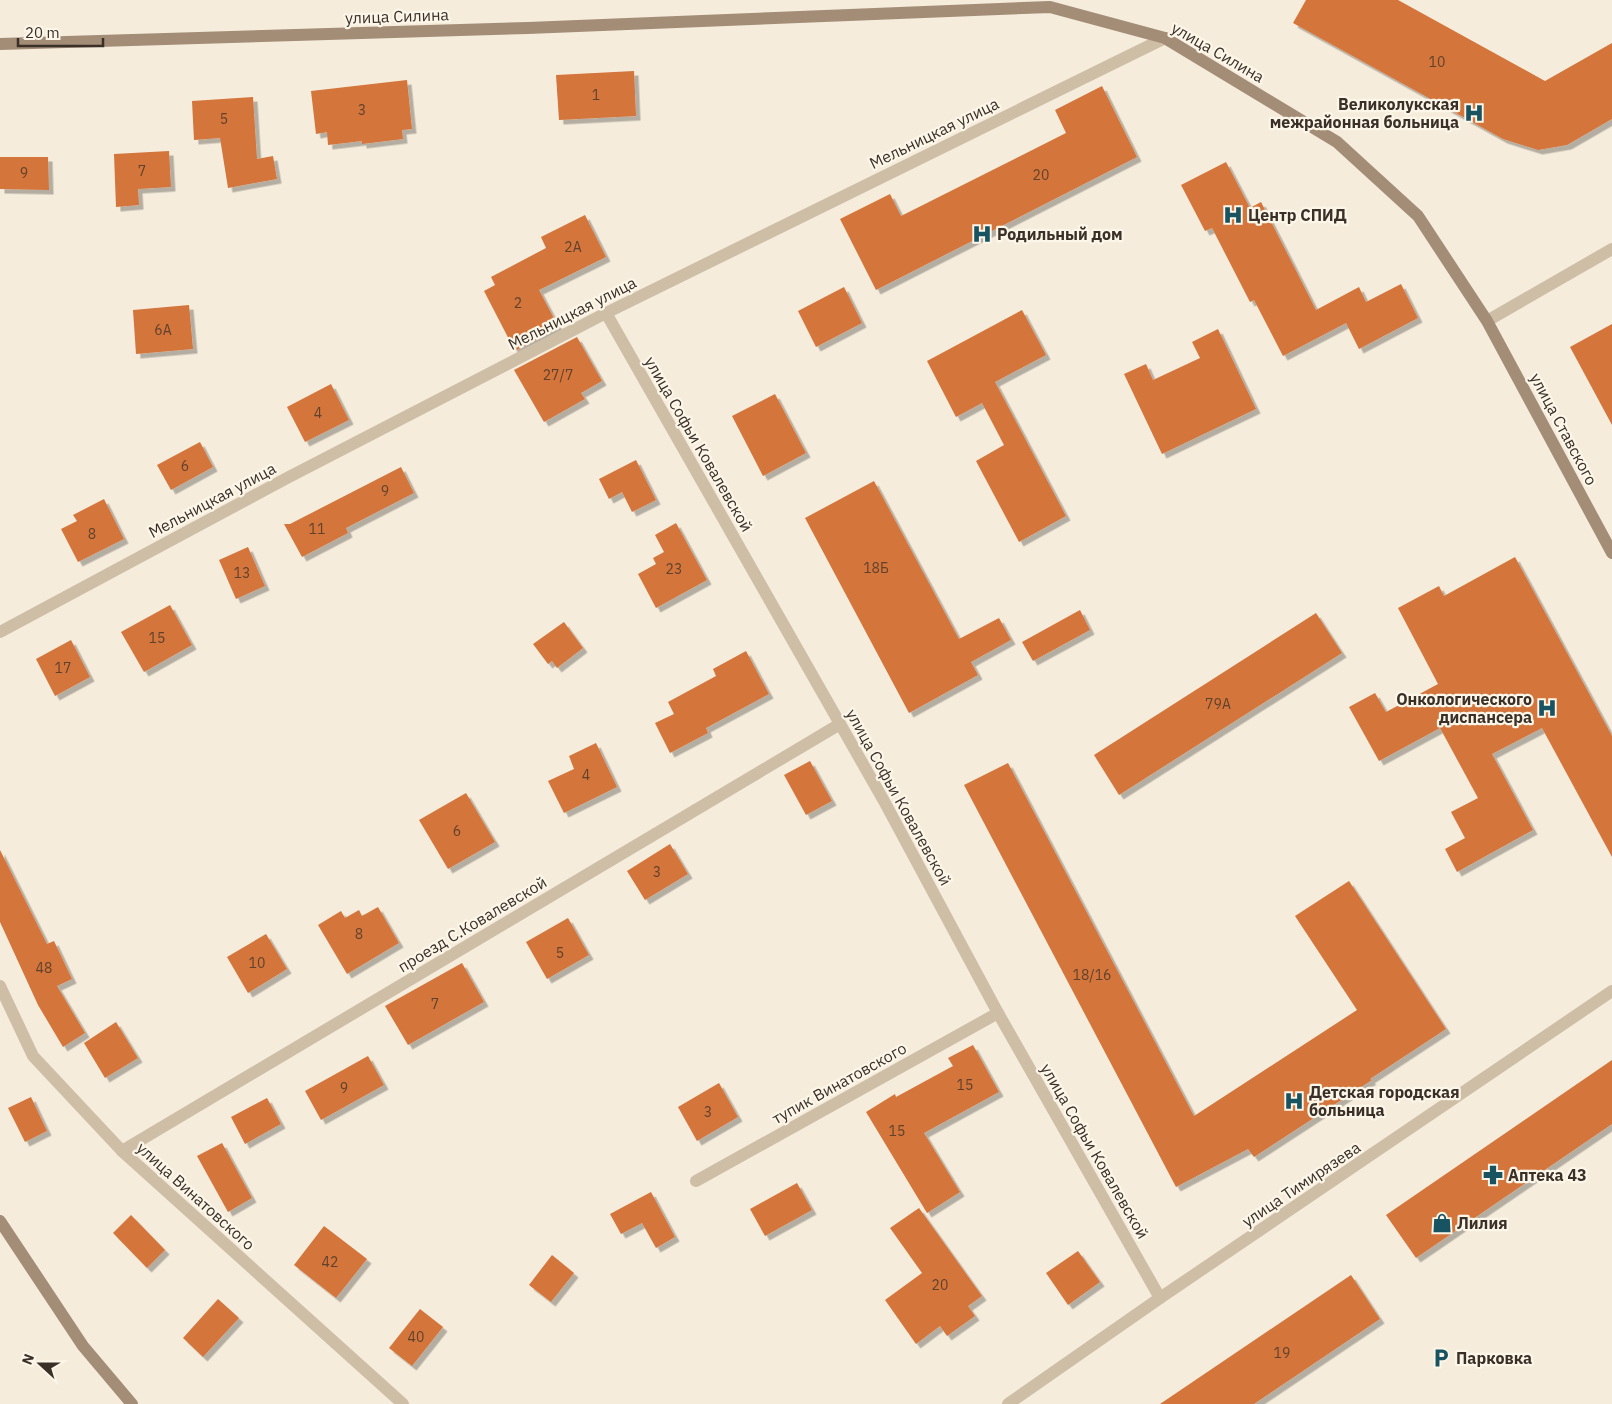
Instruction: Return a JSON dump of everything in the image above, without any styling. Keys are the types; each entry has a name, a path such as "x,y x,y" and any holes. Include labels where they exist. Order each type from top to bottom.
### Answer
{"street":[{"name":"улица Силина","path":"0,44 528,28 1050,7 1165,38 1338,142 1418,216 1487,321"},
{"name":"Мельницкая улица","path":"0,632 287,478 606,314 1165,38"},
{"path":"1487,321 1612,249"},
{"name":"улица Софьи Ковалевской","path":"606,314 884,801 998,1013 1160,1298"},
{"name":"улица Ставского","path":"1487,321 1612,553"},
{"name":"проезд С.Ковалевской","path":"122,1151 840,724"},
{"name":"улица Винатовского","path":"0,986 33,1056 122,1151 403,1404"},
{"name":"улица Тимирязева","path":"1008,1404 1160,1298 1612,991"},
{"name":"тупик Винатовского","path":"696,1182 998,1013"},
{"path":"0,1220 83,1346 132,1404"}],"building":[{"path":"1306,0 1398,0 1545,81 1612,43 1612,119 1567,145 1538,150 1503,139 1293,23"},
{"path":"634,71 636,116 559,120 556,75"},
{"path":"407,80 412,129 402,130 403,139 362,144 362,141 328,145 327,132 316,134 311,91"},
{"path":"1102,86 1137,157 876,290 840,219 890,194 901,216 1066,133 1055,110"},
{"path":"253,97 257,159 273,156 277,179 228,188 220,138 194,140 192,101"},
{"path":"169,151 171,187 138,189 139,205 116,207 114,154"},
{"path":"0,157 48,157 49,190 0,189"},
{"path":"1226,162 1250,208 1261,202 1316,310 1359,287 1366,302 1401,284 1418,318 1359,349 1346,323 1283,356 1254,300 1250,302 1212,228 1205,231 1181,185"},
{"path":"585,215 606,257 539,290 559,328 515,351 484,291 495,285 491,277 546,248 541,237"},
{"path":"844,287 862,323 816,347 798,311"},
{"path":"189,305 193,349 136,354 133,310"},
{"path":"1022,310 1046,355 995,382 1066,516 1019,542 976,461 1004,445 982,403 956,417 927,361"},
{"path":"1612,324 1612,425 1570,347"},
{"path":"1218,329 1256,409 1162,454 1124,374 1146,364 1153,380 1200,358 1192,342"},
{"path":"577,337 602,381 581,393 585,399 544,422 514,370"},
{"path":"331,384 349,420 305,442 287,407"},
{"path":"775,394 806,453 763,476 732,416"},
{"path":"200,442 213,467 171,490 157,465"},
{"path":"636,460 656,500 632,512 622,492 609,499 599,479"},
{"path":"401,467 414,493 346,528 348,533 302,557 284,524 290,524"},
{"path":"874,481 959,639 999,618 1011,640 971,662 978,675 909,713 805,518"},
{"path":"104,499 124,539 78,562 61,529 77,521 73,515"},
{"path":"676,523 707,580 656,608 638,574 656,564 653,558 664,552 655,535"},
{"path":"248,547 265,586 236,599 219,560"},
{"path":"1515,557 1612,736 1612,857 1542,728 1492,754 1533,830 1457,872 1445,849 1465,838 1451,812 1478,798 1440,728 1379,761 1349,707 1375,693 1386,712 1438,684 1398,608 1439,586 1444,596"},
{"path":"170,605 192,645 144,672 121,632"},
{"path":"1080,610 1090,630 1033,661 1022,642"},
{"path":"1316,613 1342,653 1119,795 1094,755"},
{"path":"564,622 583,648 557,668 552,661 548,664 533,644"},
{"path":"71,640 90,677 55,696 36,659"},
{"path":"746,651 769,694 706,728 708,733 670,753 655,723 674,714 668,702 716,676 713,669"},
{"path":"596,743 617,787 564,813 548,781 574,769 569,756"},
{"path":"810,761 832,801 806,815 784,775"},
{"path":"1008,763 1194,1116 1357,1010 1295,916 1349,881 1446,1029 1254,1157 1248,1149 1176,1187 964,785"},
{"path":"466,793 495,842 448,869 419,820"},
{"path":"670,844 688,874 645,900 627,871"},
{"path":"0,850 47,944 54,941 72,979 57,986 85,1033 63,1047 38,1005 0,922"},
{"path":"378,907 399,943 347,974 318,925 341,911 345,918 359,910 362,916"},
{"path":"568,918 589,955 547,979 526,942"},
{"path":"266,934 287,969 248,993 227,957"},
{"path":"462,963 484,1002 408,1045 385,1006"},
{"path":"116,1022 138,1058 105,1078 84,1043"},
{"path":"973,1045 999,1092 924,1133 960,1192 927,1213 866,1112 895,1094 896,1097 953,1066 948,1058"},
{"path":"368,1056 384,1085 321,1120 305,1091"},
{"path":"1612,1060 1612,1124 1416,1258 1386,1215"},
{"path":"719,1083 738,1117 697,1141 678,1107"},
{"path":"31,1097 47,1131 25,1142 8,1108"},
{"path":"267,1098 281,1124 245,1144 231,1117"},
{"path":"222,1143 252,1198 228,1212 197,1156"},
{"path":"797,1183 812,1210 765,1236 750,1209"},
{"path":"651,1192 675,1237 656,1248 642,1223 621,1234 610,1214"},
{"path":"919,1208 982,1296 968,1306 975,1316 947,1336 940,1326 916,1344 885,1300 922,1273 890,1228"},
{"path":"131,1215 165,1250 147,1268 113,1233"},
{"path":"324,1226 367,1259 336,1298 294,1265"},
{"path":"1078,1251 1100,1282 1068,1305 1046,1273"},
{"path":"552,1255 574,1273 551,1302 529,1285"},
{"path":"1351,1275 1380,1319 1254,1404 1160,1404"},
{"path":"218,1299 239,1318 203,1357 183,1338"},
{"path":"420,1309 443,1327 412,1366 389,1348"}],"place":[{"name":"Великолукская межрайонная больница","path":"1474,113"},
{"name":"Центр СПИД","path":"1233,215"},
{"name":"Родильный дом","path":"982,234"},
{"name":"Онкологического диспансера","path":"1547,708"},
{"name":"Детская городская больница","path":"1294,1101"},
{"name":"Аптека 43","path":"1493,1175"},
{"name":"Лилия","path":"1442,1223"},
{"name":"Парковка","path":"1441,1358"}]}
